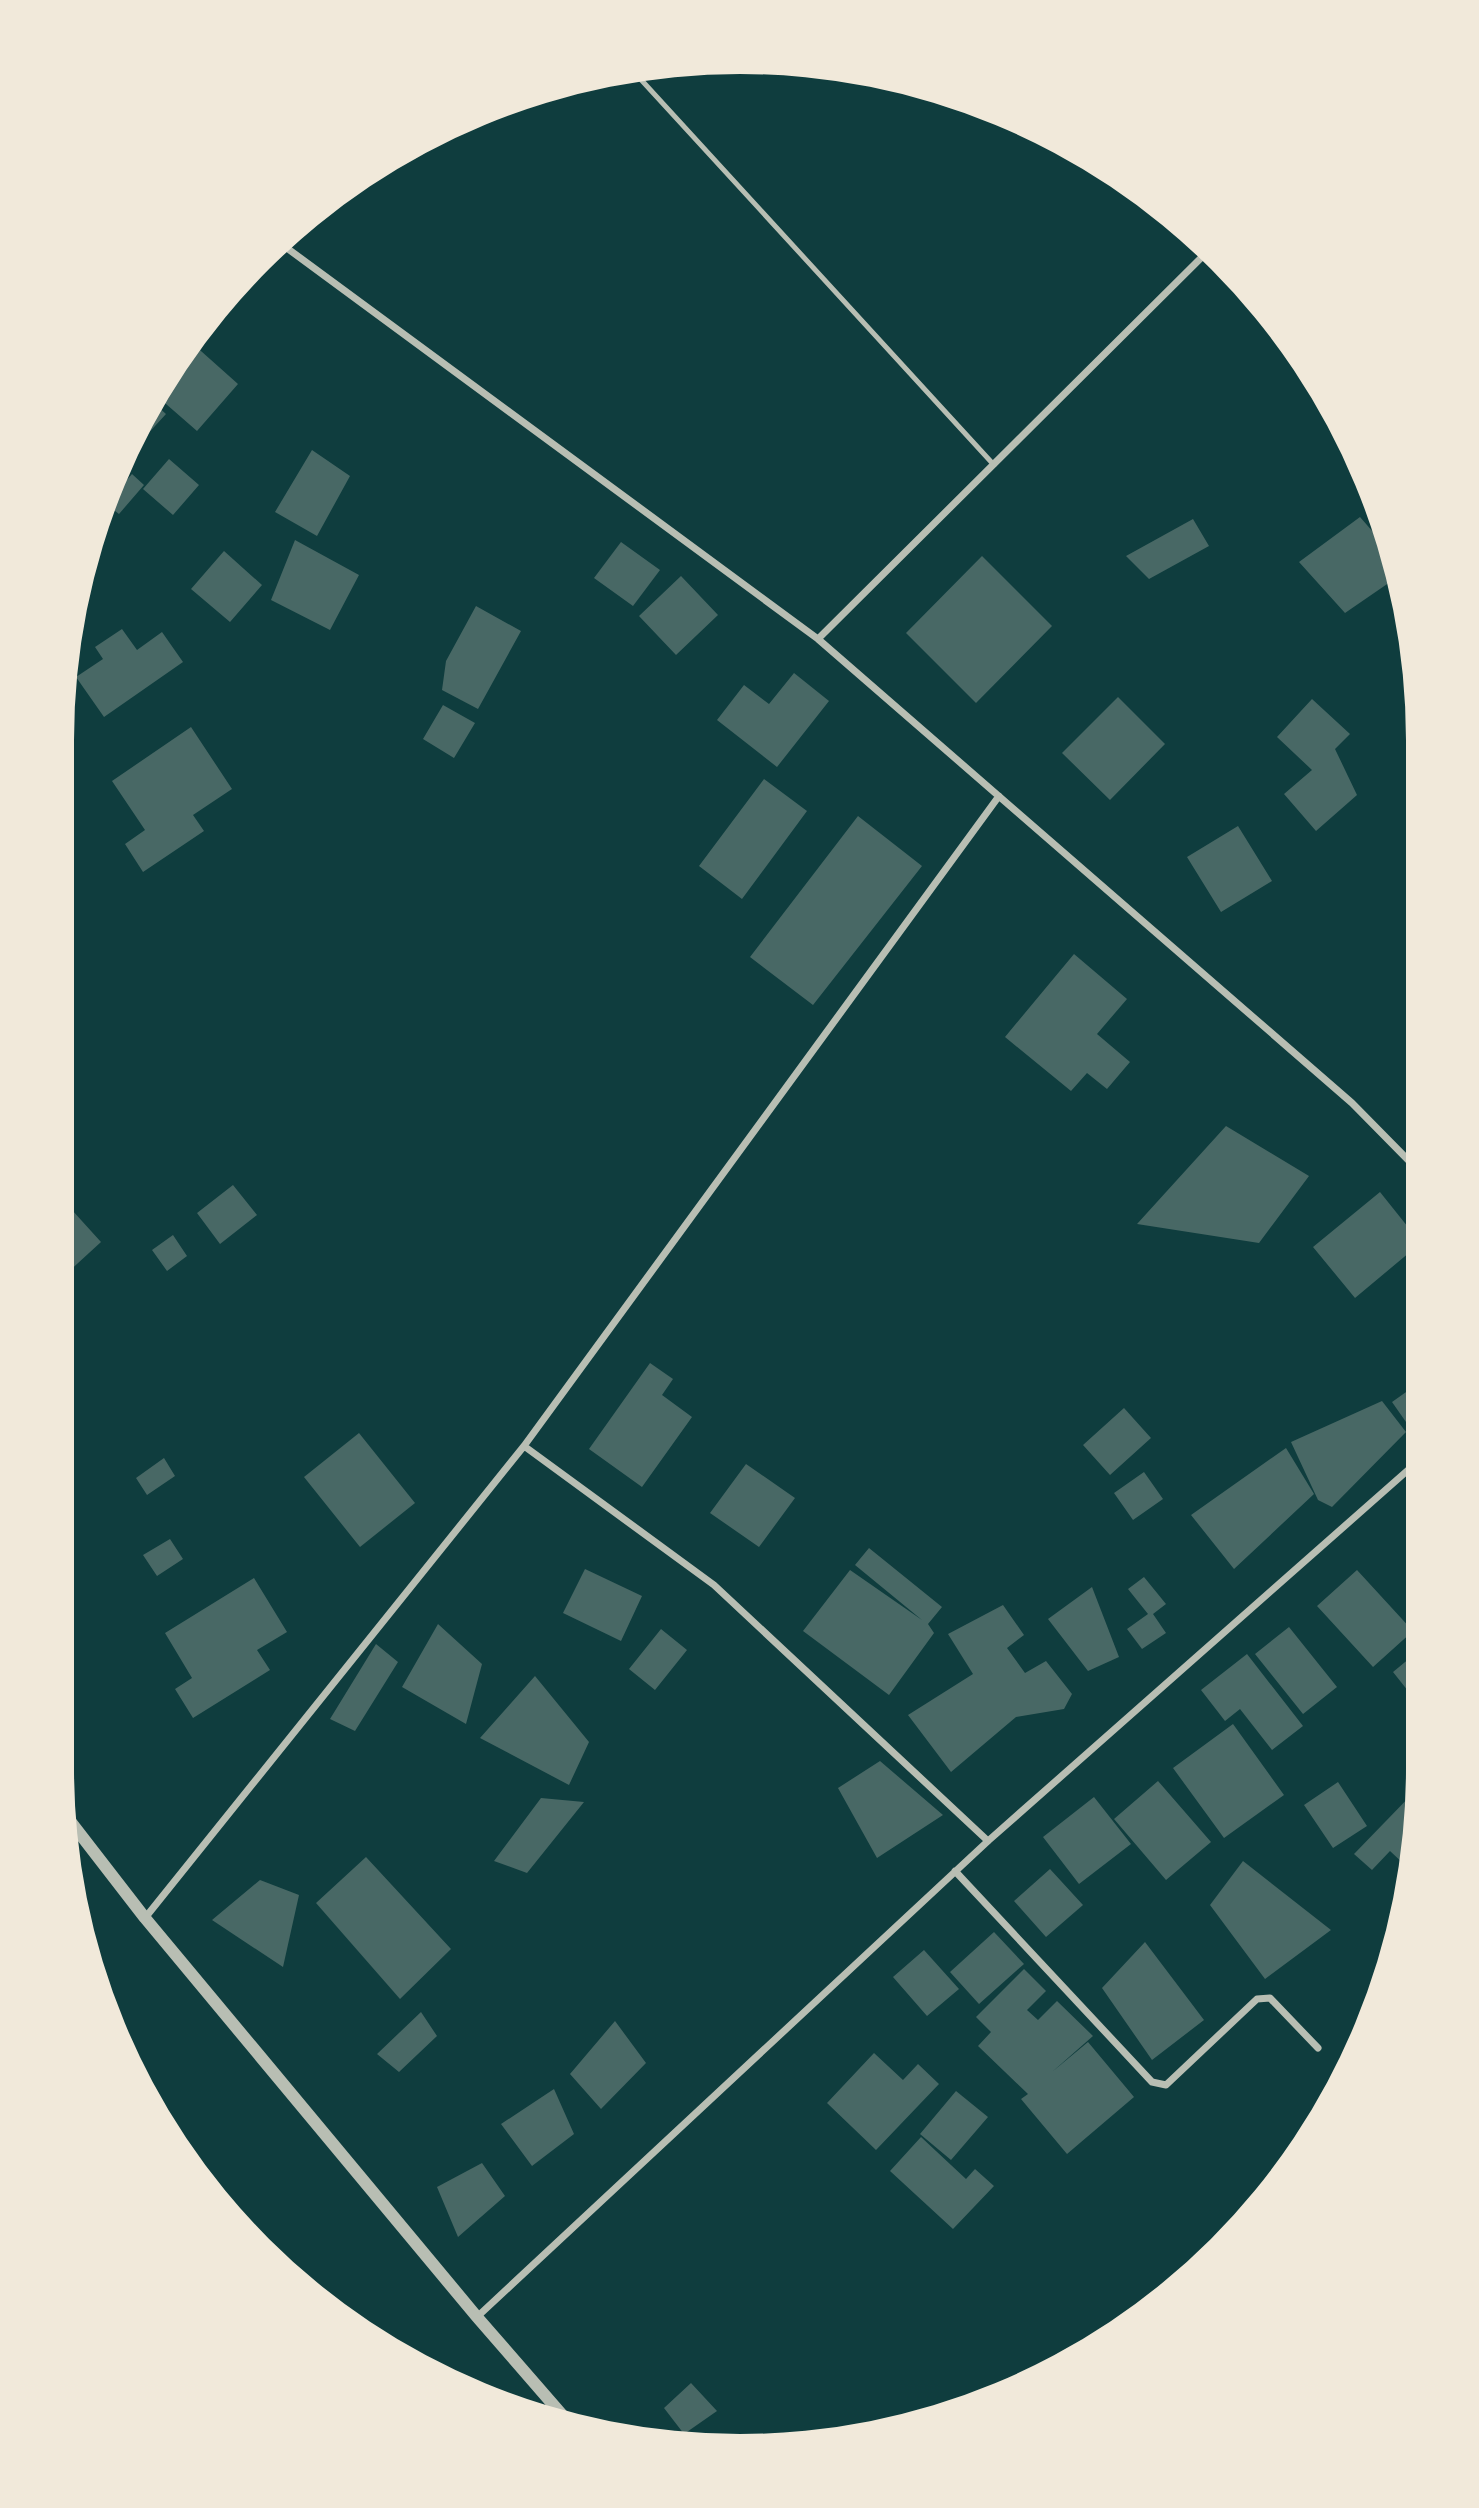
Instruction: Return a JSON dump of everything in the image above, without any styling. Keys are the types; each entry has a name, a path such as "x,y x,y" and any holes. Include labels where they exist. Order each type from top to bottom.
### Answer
{"street":[{"path":"289,250 818,639 1352,1103 1406,1158"},
{"path":"818,639 1200,259"},
{"path":"145,1918 524,1446 999,796"},
{"path":"524,1446 714,1585 988,1841"},
{"path":"477,2318 955,1871 1406,1472"},
{"path":"77,1830 145,1918 477,2318 557,2409"},
{"path":"955,1871 1152,2082 1166,2085 1257,1999 1270,1998 1318,2048"}],"lane":[{"path":"642,81 994,465"}],"building":[{"path":"200,350 238,384 197,431 165,403"},
{"path":"161,410 166,414 148,433"},
{"path":"312,450 350,476 317,536 275,512"},
{"path":"169,459 199,485 173,515 143,489"},
{"path":"132,474 144,485 119,514 114,510 126,481"},
{"path":"1360,517 1372,530 1387,584 1345,613 1299,562"},
{"path":"1193,519 1209,546 1149,579 1126,556"},
{"path":"295,540 359,575 330,630 271,600"},
{"path":"621,542 660,570 633,606 594,578"},
{"path":"224,551 262,585 230,622 191,589"},
{"path":"982,556 1052,626 976,703 906,633"},
{"path":"681,576 718,615 676,655 639,616"},
{"path":"476,606 521,631 478,709 442,690 446,661"},
{"path":"122,629 137,650 162,632 183,662 104,717 77,678 103,659 95,647"},
{"path":"794,673 829,701 777,767 717,720 744,685 769,704"},
{"path":"1118,697 1165,744 1110,800 1062,753"},
{"path":"1312,699 1350,734 1335,749 1357,795 1316,831 1284,794 1312,770 1277,737"},
{"path":"443,705 475,723 454,758 423,739"},
{"path":"191,727 232,789 193,815 204,831 143,872 125,844 145,830 112,781"},
{"path":"764,779 807,811 742,899 699,866"},
{"path":"858,816 922,866 813,1005 750,957"},
{"path":"1238,826 1272,881 1221,912 1187,857"},
{"path":"1074,954 1127,999 1097,1034 1130,1062 1107,1089 1087,1073 1071,1091 1005,1037"},
{"path":"1226,1126 1309,1176 1259,1243 1137,1224"},
{"path":"233,1185 257,1215 220,1244 197,1213"},
{"path":"1380,1192 1406,1224 1406,1255 1355,1298 1313,1247"},
{"path":"74,1212 101,1242 74,1267"},
{"path":"173,1235 187,1256 167,1271 152,1250"},
{"path":"650,1363 673,1379 662,1395 692,1417 642,1487 589,1449"},
{"path":"1406,1392 1406,1422 1392,1402"},
{"path":"1382,1401 1406,1432 1332,1507 1318,1500 1291,1442"},
{"path":"1124,1408 1151,1438 1110,1475 1083,1445"},
{"path":"359,1433 415,1503 360,1547 304,1477"},
{"path":"1286,1448 1314,1494 1234,1569 1191,1515"},
{"path":"164,1458 175,1476 147,1495 136,1478"},
{"path":"746,1464 795,1498 759,1547 710,1513"},
{"path":"1144,1472 1163,1499 1133,1520 1114,1493"},
{"path":"170,1539 183,1559 157,1576 143,1555"},
{"path":"869,1548 942,1607 928,1624 934,1633 889,1695 803,1631 850,1570 922,1620 855,1565"},
{"path":"585,1569 642,1596 621,1641 563,1613"},
{"path":"1357,1570 1406,1623 1406,1637 1373,1667 1317,1606"},
{"path":"1144,1577 1166,1604 1153,1614 1166,1633 1142,1649 1127,1629 1148,1614 1128,1589"},
{"path":"254,1578 287,1632 257,1650 270,1670 193,1718 175,1689 192,1678 165,1633"},
{"path":"1092,1587 1119,1657 1088,1671 1048,1619"},
{"path":"1003,1605 1024,1635 1007,1648 1025,1673 1046,1661 1072,1694 1064,1709 1016,1717 951,1772 908,1715 973,1674 948,1634"},
{"path":"438,1624 482,1664 466,1724 402,1687"},
{"path":"1289,1627 1337,1687 1303,1714 1255,1654"},
{"path":"661,1629 687,1650 655,1690 629,1669"},
{"path":"376,1644 398,1662 355,1731 330,1719"},
{"path":"1247,1654 1303,1726 1272,1750 1240,1709 1225,1721 1201,1690"},
{"path":"1406,1661 1406,1688 1393,1672"},
{"path":"535,1676 589,1742 569,1785 480,1738"},
{"path":"1233,1724 1284,1795 1224,1838 1173,1768"},
{"path":"880,1761 943,1815 877,1858 838,1788"},
{"path":"1158,1781 1211,1842 1166,1880 1114,1819"},
{"path":"1338,1782 1367,1826 1333,1848 1304,1805"},
{"path":"1094,1797 1131,1844 1079,1884 1043,1837"},
{"path":"541,1798 584,1802 527,1873 494,1861"},
{"path":"1404,1802 1399,1860 1390,1851 1372,1870 1354,1854"},
{"path":"366,1857 451,1949 400,1999 316,1903"},
{"path":"1243,1861 1331,1930 1265,1979 1210,1905"},
{"path":"1050,1869 1083,1905 1046,1937 1014,1901"},
{"path":"260,1880 299,1895 283,1967 212,1920"},
{"path":"994,1932 1024,1964 979,2004 950,1972"},
{"path":"1145,1942 1204,2020 1152,2060 1102,1988"},
{"path":"924,1950 959,1989 927,2016 893,1977"},
{"path":"1024,1969 1046,1991 1027,2010 1038,2020 1057,2001 1093,2036 1052,2072 1088,2042 1134,2097 1067,2154 1021,2099 1028,2094 978,2046 991,2032 976,2017"},
{"path":"421,2012 437,2036 399,2072 377,2054"},
{"path":"615,2021 646,2063 601,2109 570,2074"},
{"path":"874,2053 903,2080 918,2064 939,2084 876,2150 827,2103"},
{"path":"554,2089 574,2134 532,2166 501,2124"},
{"path":"956,2091 988,2117 951,2160 920,2134"},
{"path":"921,2137 966,2179 975,2169 994,2186 953,2229 890,2171"},
{"path":"482,2163 505,2196 458,2237 437,2187"},
{"path":"691,2383 717,2411 687,2432 682,2432 664,2408"}]}
